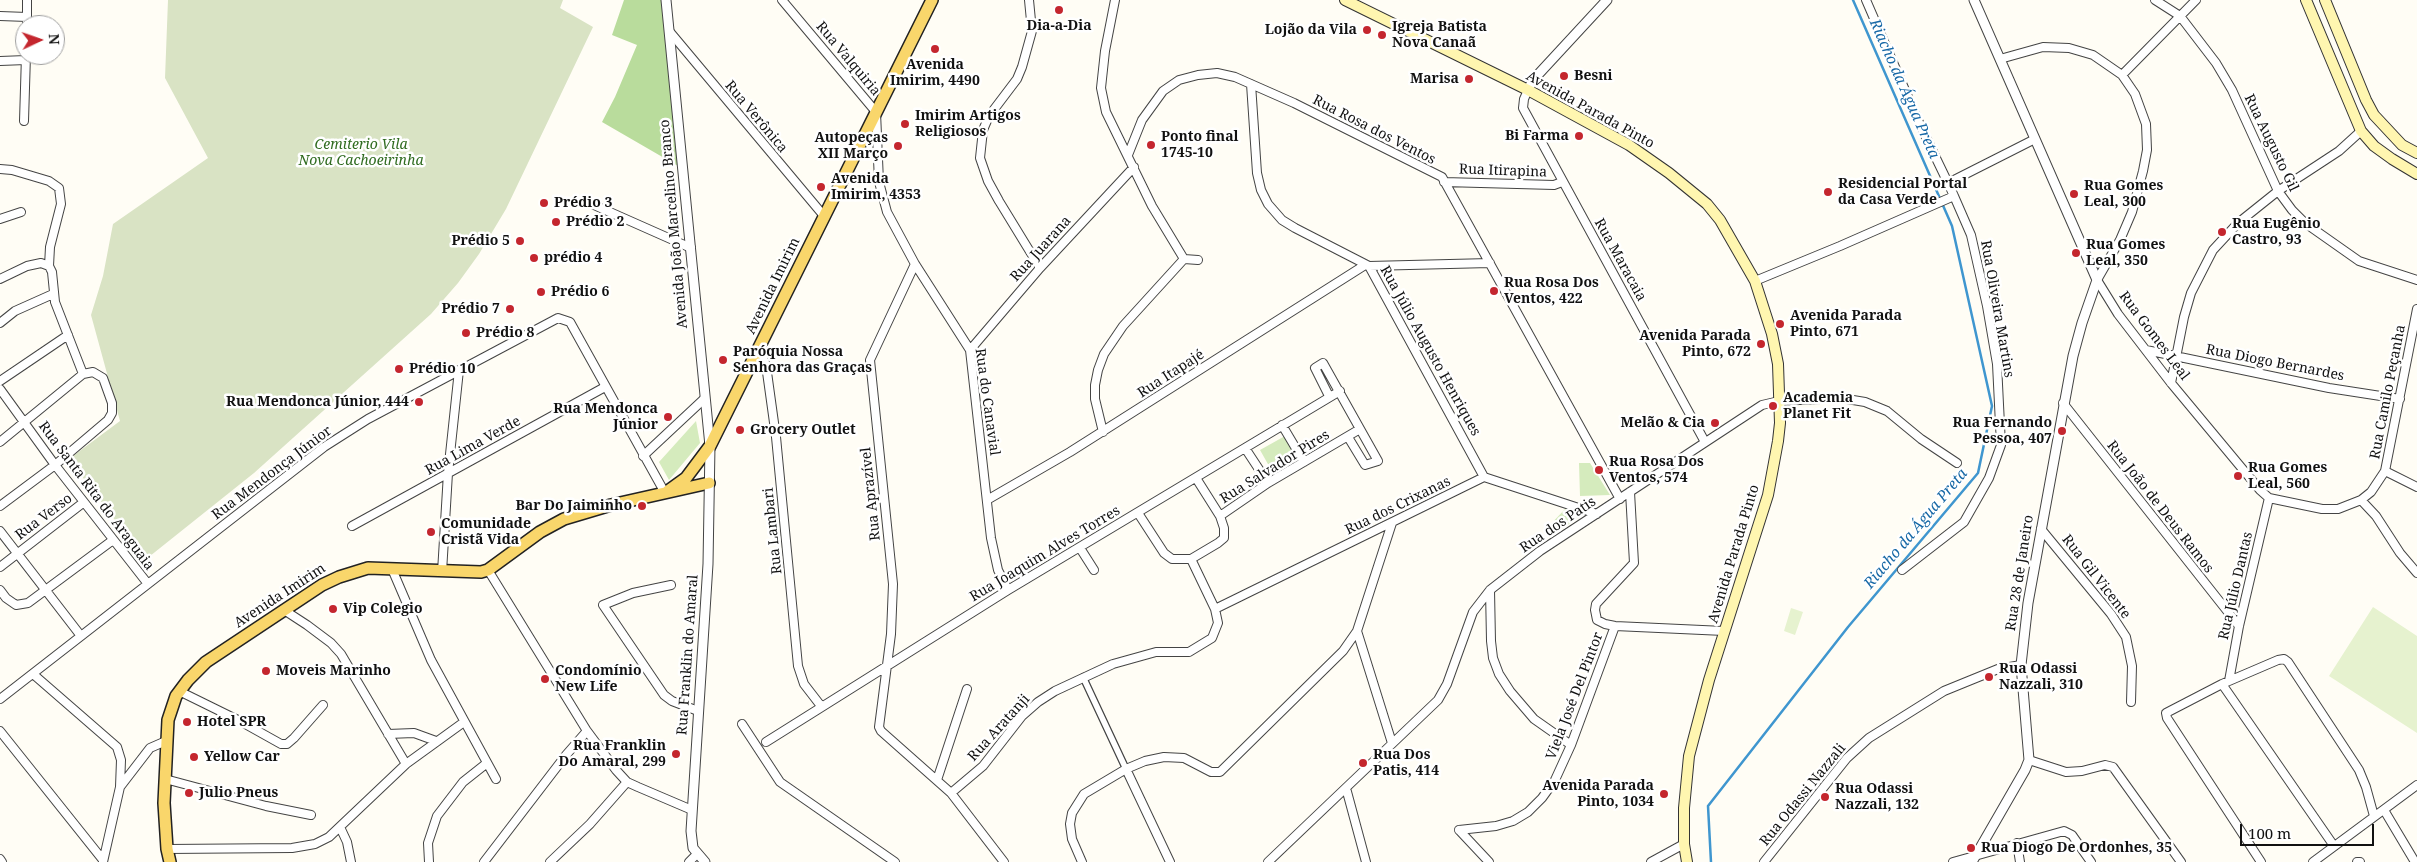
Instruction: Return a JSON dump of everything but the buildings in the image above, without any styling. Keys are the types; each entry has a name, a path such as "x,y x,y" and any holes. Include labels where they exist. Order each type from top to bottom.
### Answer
{"main road":[{"name":"Avenida Parada Pinto","path":"1345,0 1528,90 1629,145 1669,173 1707,204 1725,228 1755,281 1772,334 1778,364 1778,441 1768,494 1698,717 1685,783 1684,844 1687,862"},
{"path":"2306,0 2361,131 2374,146 2417,174"},
{"path":"2325,0 2374,115 2402,145 2417,153"},
{"name":"Avenida Imirim","path":"170,862 167,848 165,779 166,742 170,708 179,691 206,662 322,585 339,577 365,569 474,573 488,570 540,532 564,519 611,505 665,493 686,478 710,446 928,3"},
{"path":"665,493 709,483"}],"street":[{"path":"27,0 27,15"},
{"name":"Avenida João Marcelino Branco","path":"666,0 710,446"},
{"name":"Rua Valquiria","path":"782,0 876,112"},
{"path":"1029,0 1032,30 1022,67 1017,79 989,116 983,130 980,158 988,181 1040,268"},
{"path":"1115,0 1105,51 1101,88 1106,112 1152,206 1184,259"},
{"path":"1528,90 1533,80 1607,0"},
{"path":"1866,0 1921,127 1948,183 2035,139"},
{"name":"Rua Gomes Leal","path":"1974,0 2097,280 2118,314 2171,382 2260,490 2269,498"},
{"name":"Rua Augusto Gil","path":"2155,0 2180,16 2216,63 2232,90 2278,191 2304,223 2339,250 2359,261 2378,269 2417,280"},
{"path":"2122,75 2196,0"},
{"path":"0,16 15,19"},
{"name":"Rua Verônica","path":"670,32 824,216"},
{"path":"2000,59 2043,47 2069,48 2093,55 2122,75 2135,94 2146,124 2147,150 2132,212 2120,240 2097,280"},
{"path":"0,60 15,59"},
{"path":"24,121 26,65"},
{"name":"Rua Rosa dos Ventos","path":"1128,155 1142,120 1163,92 1179,80 1217,73 1235,77 1251,84 1442,177 1620,499"},
{"name":"Rua Júlio Augusto Henriques","path":"1251,84 1257,173 1261,190 1268,204 1282,220 1367,265 1484,477"},
{"name":"Rua Maracaia","path":"1528,90 1523,108 1705,442"},
{"name":"Rua do Canavial","path":"876,112 879,182 887,212 915,264 970,350 993,553 998,570 1008,590"},
{"path":"2171,382 2175,356 2191,293 2213,250 2238,223 2278,191 2325,161 2361,131"},
{"path":"860,144 872,144 878,147"},
{"name":"Rua Juarana","path":"970,350 1040,268 1134,167"},
{"path":"0,169 12,170 49,181 59,188 61,204 50,247 49,266 52,272 53,294 83,374"},
{"name":"Rua Itirapina","path":"1444,182 1554,185 1562,182"},
{"name":"Rua Oliveira Martins","path":"1902,570 1964,522 1989,478 2001,444 1997,364 1986,306 1973,242 1948,183"},
{"path":"1755,281 1954,196"},
{"path":"594,205 691,248"},
{"path":"0,218 21,212"},
{"path":"1184,259 1198,260"},
{"path":"1103,432 1095,399 1095,385 1104,354 1123,326 1184,259"},
{"path":"0,279 27,266 41,263 49,266"},
{"path":"1367,265 1490,263"},
{"name":"Rua Aprazível","path":"915,264 870,360 893,584 886,667 878,721 881,732 937,780"},
{"name":"Rua Itapajé","path":"987,500 1103,432 1367,265"},
{"name":"Rua 28 de Janeiro","path":"1974,858 2026,770 2028,760 2021,665 2028,603 2063,403 2082,322 2097,280"},
{"path":"0,323 15,311 53,294"},
{"name":"Rua Camilo Peçanha","path":"2361,500 2371,492 2385,471 2417,310"},
{"name":"Rua Mendonça Júnior","path":"0,699 324,447 368,419 558,318 570,322 665,493"},
{"path":"0,381 68,335"},
{"name":"Rua Lambari","path":"759,348 766,365 776,437 798,666 804,684 821,706"},
{"name":"Rua Diogo Bernardes","path":"2146,350 2329,388 2400,398"},
{"path":"1329,396 1315,368 1323,363 1378,461 1365,465 1348,438"},
{"path":"442,572 448,473 459,370"},
{"path":"0,442 25,424 83,374 94,372 103,378 112,404 112,413 108,420 55,465 0,506"},
{"name":"Rua Lima Verde","path":"352,526 605,387"},
{"name":"Rua Santa Rita do Araguaia","path":"0,389 55,465 148,584"},
{"name":"Rua Joaquim Alves Torres","path":"766,742 1008,590 1340,391"},
{"name":"Rua dos Patis","path":"1268,862 1444,691 1473,612 1490,590 1540,551 1762,405 1779,401 1841,398 1865,402 1887,411 1922,439 1957,463"},
{"path":"643,456 704,399"},
{"name":"Rua João de Deus Ramos","path":"2063,403 2239,626"},
{"path":"1282,425 1304,462"},
{"name":"Rua Salvador Pires","path":"1191,559 1224,538 1224,528 1220,516 1268,483 1348,438 1360,429"},
{"name":"Rua Franklin do Amaral","path":"696,855 692,842 692,810 708,564 710,446"},
{"path":"1245,448 1268,483"},
{"path":"2385,471 2417,487"},
{"path":"1484,477 1597,514"},
{"name":"Rua dos Crixanas","path":"1215,609 1484,477"},
{"path":"1196,478 1220,516"},
{"path":"1630,492 1634,562 1622,579 1603,596 1595,610 1600,623 1615,626 1724,631"},
{"path":"2269,498 2322,509 2338,509 2361,500 2376,516 2400,553 2417,573"},
{"name":"Rua Júlio Dantas","path":"2226,683 2269,498"},
{"name":"Rua Verso","path":"0,531 17,553 84,502"},
{"path":"1138,512 1164,554 1172,559 1191,559"},
{"path":"1082,862 1072,839 1070,824 1072,813 1084,794 1126,769 1145,761 1173,756 1184,758 1211,772 1220,772 1343,651 1357,631 1392,523"},
{"name":"Rua Gil Vicente","path":"2041,529 2111,614 2126,637 2132,666 2131,702"},
{"path":"0,590 6,598 16,605 28,603 47,591 113,540"},
{"path":"1080,548 1094,570"},
{"path":"0,567 17,553 81,636"},
{"name":"Rua Aratanji","path":"951,793 983,766 1022,716 1038,702 1083,677 1113,664 1156,652 1189,652 1212,638 1218,623 1215,609 1191,559"},
{"path":"392,569 431,660 496,779"},
{"path":"488,570 587,731 628,782 692,810"},
{"path":"671,585 633,593 604,605 664,694 672,701 698,711"},
{"path":"1490,590 1490,642 1499,674 1510,691 1534,718 1571,745"},
{"path":"284,610 331,643 341,654 406,764"},
{"name":"Viela José Del Pintor","path":"1489,862 1459,830 1496,826 1513,821 1528,812 1542,798 1555,780 1571,745 1615,626"},
{"path":"1357,631 1392,743"},
{"path":"2261,862 2167,718 2166,713 2278,660 2284,659 2288,662 2363,777 2374,816"},
{"name":"Rua Odassi Nazzali","path":"1764,862 1847,758 1869,738 1944,691 1998,669 2021,665"},
{"path":"33,674 117,747 121,760 120,787 103,861"},
{"path":"1083,677 1170,862"},
{"path":"2226,683 2334,846"},
{"path":"967,690 937,780 951,793 1004,862"},
{"path":"179,691 282,744 287,744 294,738 323,705"},
{"path":"167,848 292,848 315,844 325,840 406,764 464,722"},
{"path":"742,724 780,782 895,862"},
{"path":"484,862 566,755 587,731"},
{"path":"0,732 103,861"},
{"path":"388,734 414,733 436,741"},
{"path":"120,787 150,748 166,742"},
{"path":"2028,760 2066,772 2082,771 2105,765 2113,767 2181,862"},
{"path":"430,862 428,842 437,816 463,782 487,763"},
{"path":"165,779 266,806 311,815"},
{"path":"550,862 590,824 628,782"},
{"path":"2312,862 2417,786"},
{"path":"1346,788 1366,862"},
{"path":"2384,810 2415,862"},
{"path":"340,827 347,842 351,862"},
{"path":"1953,862 1974,858 2064,831 2068,832 2091,862"},
{"path":"1651,862 1684,844"},
{"path":"2016,844 2020,862"},
{"path":"689,862 696,855 705,862"}],"green space":[{"name":"Cemiterio Vila Nova Cachoeirinha","path":"168,0 563,0 560,8 593,27 506,209 479,254 458,283 431,314 254,473 145,560 69,459 120,421 91,315 103,276 113,224 208,158 165,78"},
{"path":"624,0 661,0 678,166 602,122 637,45 612,35"},
{"path":"696,421 700,443 669,480 659,462"},
{"path":"1285,436 1298,458 1273,473 1260,450"},
{"path":"1579,463 1590,463 1610,495 1580,496"},
{"path":"1567,507 1580,516 1554,535 1548,527"},
{"path":"2373,607 2417,636 2417,733 2329,676"},
{"path":"1791,608 1803,612 1795,635 1784,631"}],"waterway":[{"name":"Riacho da Água Preta","path":"1711,862 1708,806 1848,627 1978,473 1992,406 1952,226 1853,0"}],"place":[{"name":"Dia-a-Dia","path":"1059,10"},
{"name":"Lojão da Vila","path":"1367,30"},
{"name":"Igreja Batista Nova Canaã","path":"1382,35"},
{"name":"Avenida Imirim, 4490","path":"935,49"},
{"name":"Besni","path":"1564,76"},
{"name":"Marisa","path":"1469,79"},
{"name":"Imirim Artigos Religiosos","path":"905,124"},
{"name":"Bi Farma","path":"1579,136"},
{"name":"Ponto final 1745-10","path":"1151,145"},
{"name":"Autopeças XII Março","path":"898,146"},
{"name":"Avenida Imirim, 4353","path":"821,187"},
{"name":"Residencial Portal da Casa Verde","path":"1828,192"},
{"name":"Rua Gomes Leal, 300","path":"2074,194"},
{"name":"Prédio 3","path":"544,203"},
{"name":"Prédio 2","path":"556,222"},
{"name":"Rua Eugênio Castro, 93","path":"2222,232"},
{"name":"Prédio 5","path":"520,241"},
{"name":"Rua Gomes Leal, 350","path":"2076,253"},
{"name":"prédio 4","path":"534,258"},
{"name":"Rua Rosa Dos Ventos, 422","path":"1494,291"},
{"name":"Prédio 6","path":"541,292"},
{"name":"Prédio 7","path":"510,309"},
{"name":"Avenida Parada Pinto, 671","path":"1780,324"},
{"name":"Prédio 8","path":"466,333"},
{"name":"Avenida Parada Pinto, 672","path":"1761,344"},
{"name":"Paróquia Nossa Senhora das Graças","path":"723,360"},
{"name":"Prédio 10","path":"399,369"},
{"name":"Rua Mendonca Júnior, 444","path":"419,402"},
{"name":"Academia Planet Fit","path":"1773,406"},
{"name":"Rua Mendonca Júnior","path":"668,417"},
{"name":"Melão & Cia","path":"1715,423"},
{"name":"Grocery Outlet","path":"740,430"},
{"name":"Rua Fernando Pessoa, 407","path":"2062,431"},
{"name":"Rua Rosa Dos Ventos, 574","path":"1599,470"},
{"name":"Rua Gomes Leal, 560","path":"2238,476"},
{"name":"Bar Do Jaiminho","path":"642,506"},
{"name":"Comunidade Cristã Vida","path":"431,532"},
{"name":"Vip Colegio","path":"333,609"},
{"name":"Moveis Marinho","path":"266,671"},
{"name":"Rua Odassi Nazzali, 310","path":"1989,677"},
{"name":"Condomínio New Life","path":"545,679"},
{"name":"Hotel SPR","path":"187,722"},
{"name":"Rua Franklin Do Amaral, 299","path":"676,754"},
{"name":"Yellow Car","path":"194,757"},
{"name":"Rua Dos Patis, 414","path":"1363,763"},
{"name":"Julio Pneus","path":"189,793"},
{"name":"Avenida Parada Pinto, 1034","path":"1664,794"},
{"name":"Rua Odassi Nazzali, 132","path":"1825,797"},
{"name":"Rua Diogo De Ordonhes, 35","path":"1971,848"}]}
